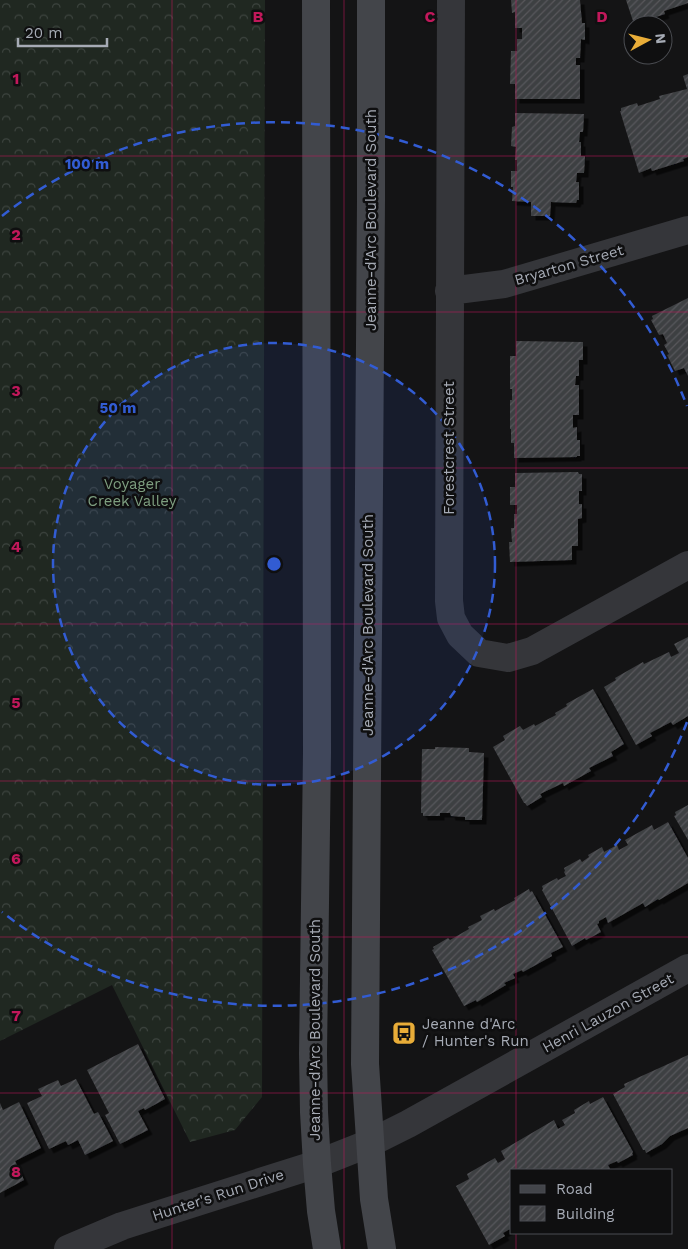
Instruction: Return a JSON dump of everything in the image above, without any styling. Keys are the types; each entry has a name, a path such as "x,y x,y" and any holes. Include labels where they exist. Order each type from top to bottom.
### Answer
{"main road":[{"name":"Jeanne-d'Arc Boulevard South","path":"316,0 317,753 313,1054 317,1164 321,1211 327,1249"},
{"name":"Jeanne-d'Arc Boulevard South","path":"371,0 365,1064 374,1199 382,1249"}],"street":[{"name":"Forestcrest Street","path":"451,0 449,291 449,600 451,618 460,635 479,653 508,658 532,651 688,565"},
{"name":"Bryarton Street","path":"449,291 504,284 688,230"},
{"name":"Henri Lauzon Street","path":"370,1143 408,1124 688,968"},
{"name":"Hunter's Run Drive","path":"68,1249 122,1226 317,1164 370,1143"}],"green space":[{"name":"Voyager Creek Valley","path":"0,0 265,0 262,1097 235,1130 190,1142 112,985 0,1041"}],"building":[{"path":"511,0 580,0 582,23 585,23 585,40 581,39 580,58 576,58 576,65 580,65 580,99 515,99 515,84 510,84 511,51 517,51 517,39 522,39 522,28 515,28 515,12 512,13"},
{"path":"626,0 688,0 688,3 664,11 665,14 662,15 631,15"},
{"path":"688,74 688,157 683,159 684,161 652,171 651,168 639,173 620,111 621,108 637,103 638,106 660,99 659,96 687,89 683,76"},
{"path":"515,113 584,114 583,132 580,132 579,142 581,142 581,156 585,156 584,173 577,173 576,182 579,182 579,200 576,203 551,202 550,216 531,216 531,202 512,201 511,171 517,171 517,160 515,160 516,147 511,146 512,127 515,126"},
{"path":"688,298 688,376 684,368 675,371 667,355 669,354 664,345 667,343 663,334 659,335 651,320 653,319 652,316"},
{"path":"516,341 583,342 583,360 579,360 579,376 576,376 575,385 579,385 579,415 573,415 573,428 577,427 577,440 580,440 580,456 514,458 514,443 511,443 510,429 512,389 510,389 510,356 516,356"},
{"path":"578,472 582,474 582,491 579,491 579,504 582,504 582,518 578,519 578,546 572,546 572,560 510,562 509,542 512,542 511,528 514,528 514,514 517,514 517,505 510,505 510,487 515,487 515,473"},
{"path":"688,637 688,716 673,725 671,722 650,733 652,736 636,745 604,687 616,680 615,678 643,662 644,664 669,652 671,657 679,653 674,644"},
{"path":"593,689 624,744 611,752 613,756 589,768 591,771 564,786 563,783 540,794 542,797 527,806 493,747 505,740 503,736 520,726 523,730 534,724 535,726 556,715 555,713 567,706 566,704"},
{"path":"435,747 469,748 469,752 484,753 482,820 465,820 465,817 451,816 450,813 440,813 440,816 423,816 423,813 421,813 422,749 435,749"},
{"path":"688,805 688,840 674,816 676,815 675,812"},
{"path":"668,822 688,858 688,883 645,907 643,903 608,923 606,917 597,924 601,932 586,940 585,938 572,946 542,890 542,886 557,878 558,880 566,876 564,868 580,859 582,862 589,857 588,855 602,847 604,852 617,845 619,850 628,845 625,840 652,825 654,830"},
{"path":"529,889 530,892 532,891 563,947 551,953 552,956 523,972 522,970 513,974 515,978 504,983 506,985 477,1002 476,1000 464,1006 432,950 434,949 433,947 469,929 468,927 482,920 480,916 494,909 495,911 515,900 514,898"},
{"path":"138,1044 165,1099 145,1110 144,1108 138,1111 148,1130 120,1144 105,1115 109,1113 87,1070"},
{"path":"688,1055 688,1128 670,1136 662,1144 646,1153 613,1094 625,1087 624,1084"},
{"path":"76,1079 94,1114 98,1112 113,1141 85,1155 78,1140 68,1145 66,1141 49,1149 27,1103 42,1096 38,1089 58,1080 61,1086"},
{"path":"603,1097 633,1155 618,1163 617,1161 608,1165 610,1169 510,1169 510,1229 503,1233 505,1236 489,1245 456,1186 469,1179 467,1174 495,1158 498,1163 505,1159 501,1151 554,1120 558,1129 565,1125 562,1120 575,1113 574,1110 589,1101 590,1104"},
{"path":"19,1102 41,1148 15,1161 24,1180 0,1193 0,1103 3,1110"}],"place":[{"name":"Jeanne d'Arc / Hunter's Run","path":"404,1033"}]}
